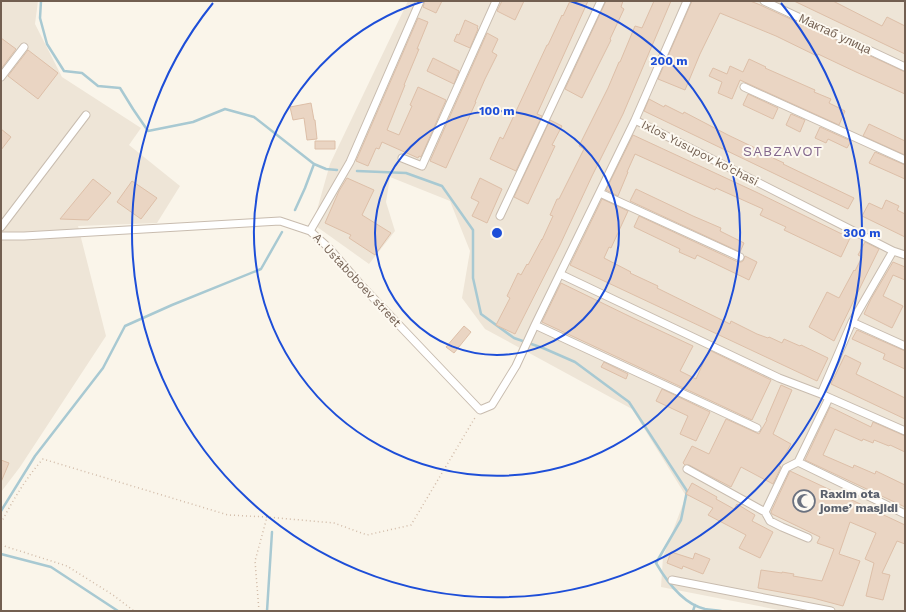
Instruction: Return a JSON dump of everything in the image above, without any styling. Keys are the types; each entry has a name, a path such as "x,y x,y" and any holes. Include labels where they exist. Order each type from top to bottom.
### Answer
{"street":[{"path":"310,231 350,162 420,1"},
{"path":"402,158 422,166 496,1"},
{"path":"500,216 601,1"},
{"path":"635,120 688,1"},
{"name":"Мактаб улица","path":"764,1 905,67"},
{"path":"1,77 24,48"},
{"path":"744,87 905,160"},
{"path":"1,227 86,115"},
{"name":"Ixlos Yusupov ko'chasi","path":"480,410 492,405 516,366 635,120 905,256"},
{"path":"600,193 740,257"},
{"name":"A. Ustaboboev street","path":"1,236 32,236 280,221 310,231 329,248 360,284 480,410"},
{"path":"1,242 9,236"},
{"path":"821,394 852,322 893,251"},
{"path":"560,274 779,378 821,394 905,431"},
{"path":"852,322 905,346"},
{"path":"535,325 757,428"},
{"path":"765,512 786,468 798,462 830,398"},
{"path":"798,462 905,514"},
{"path":"687,469 765,512 770,521 808,538"},
{"path":"672,580 831,611"}],"path":[{"path":"1,523 18,492 33,470 43,459 228,515 267,517 334,524 367,534 411,525 480,410"},
{"path":"259,611 255,561 267,517"},
{"path":"1,545 67,566 113,595 134,611"}],"shaded area":[{"path":"1,1 38,1 35,24 62,77 141,128 129,145 180,186 157,223 78,226 106,336 20,467 1,492"},
{"name":"SABZAVOT","path":"408,1 905,1 905,611 784,611 661,587 663,557 686,496 632,409 485,329 462,298 470,251 450,201 390,177 386,202 395,231 369,264 313,224 330,164"}],"building":[{"path":"425,1 442,1 436,13 423,7"},
{"path":"502,1 524,1 515,20 497,11"},
{"path":"570,1 588,1 537,114 542,116 516,171 490,159 500,137 503,139 547,45"},
{"path":"606,1 623,1 621,7 624,9 610,39 611,40 582,98 565,89"},
{"path":"654,1 671,1 623,114 515,334 496,325 510,298 507,296 518,273 521,275 542,240 553,216 550,215 557,199 559,199 584,149 579,146 608,88 635,26 642,28"},
{"path":"692,1 750,1 758,4 905,72 905,94 818,54 817,56 776,36 720,13 700,54 685,90 658,79"},
{"path":"794,1 833,1 882,26 887,17 905,26 905,54"},
{"path":"418,18 428,22 387,130 399,135 412,106 410,105 418,87 446,100 421,157 419,156 418,158 382,142 379,149 376,148 368,166 356,161"},
{"path":"465,20 478,26 470,48 454,41 457,34 459,35"},
{"path":"487,33 498,39 492,52 497,55 446,168 430,161"},
{"path":"1,38 16,49 1,69"},
{"path":"28,50 58,73 38,99 8,76"},
{"path":"433,58 459,71 454,84 427,71"},
{"path":"749,59 831,99 829,103 845,111 839,125 740,80 732,99 718,93 722,82 709,76 713,68 727,74 730,66 743,72"},
{"path":"748,94 778,108 773,119 743,105"},
{"path":"649,99 664,107 665,105 683,114 684,112 774,157 773,158 784,163 783,164 854,198 848,209 644,111"},
{"path":"311,103 317,139 307,140 304,118 293,120 290,107"},
{"path":"791,114 805,120 800,132 786,125"},
{"path":"550,120 562,126 552,145 555,146 528,204 514,197"},
{"path":"869,124 905,141 905,155 863,136"},
{"path":"820,127 851,141 847,148 828,139 826,143 815,138"},
{"path":"1,129 11,137 1,150"},
{"path":"633,135 756,192 850,238 841,257 784,230 786,227 760,215 763,209 716,188 715,190 635,154 618,196 606,190"},
{"path":"315,141 335,141 335,149 315,149"},
{"path":"875,152 905,165 905,179 869,163"},
{"path":"347,178 374,190 362,215 391,233 375,255 349,238 351,235 325,223 339,191"},
{"path":"480,178 502,189 487,223 472,216 479,202 471,198"},
{"path":"93,179 111,193 88,220 60,219"},
{"path":"132,181 157,198 141,219 117,202"},
{"path":"636,189 721,228 720,231 744,243 740,252 630,201"},
{"path":"602,199 628,211 611,248 609,247 604,258 631,272 630,273 658,286 657,288 730,324 731,321 757,334 768,338 769,337 782,343 784,339 800,346 801,345 828,358 817,381 570,265"},
{"path":"886,200 899,206 897,210 905,214 905,237 862,216 869,203 882,209"},
{"path":"639,216 738,262 743,261 745,256 757,262 749,280 697,255 695,259 679,252 680,249 634,227"},
{"path":"865,242 879,249 834,341 809,327 827,292 839,298 862,257 858,255"},
{"path":"893,262 905,267 905,280 893,275 883,296 903,306 892,328 864,314"},
{"path":"561,283 693,346 680,371 696,379 709,350 771,380 752,420 542,322"},
{"path":"464,326 471,332 454,353 446,347"},
{"path":"857,330 905,351 905,369 883,359 885,354 852,339"},
{"path":"845,355 861,363 856,374 905,398 905,419 831,384"},
{"path":"604,362 628,374 626,379 601,367"},
{"path":"781,385 792,390 773,434 791,444 779,466 781,467 773,484 741,467 731,487 683,463 692,446 709,454 726,419 759,434 767,420"},
{"path":"662,389 710,412 696,441 680,434 688,416 656,401"},
{"path":"830,407 871,427 873,422 905,436 905,452 874,440 873,443 863,439 862,441 835,429 823,455 853,468 854,465 875,474 876,471 905,485 905,507 805,460"},
{"path":"1,460 9,463 1,482"},
{"path":"790,471 905,525 905,544 897,541 882,573 890,575 883,600 866,596 874,563 865,559 876,533 850,522 839,554 860,561 843,606 813,598 758,588 761,570 794,574 793,576 822,581 834,549 817,543 820,537 772,514 771,512"},
{"path":"692,483 717,497 716,499 734,509 737,504 755,515 752,521 773,532 760,558 739,548 746,535 708,515 713,508 686,494"},
{"path":"671,552 693,559 695,553 710,559 703,574 683,566 682,569 667,563"}],"waterway":[{"path":"41,1 40,18 47,44 64,71 82,73 98,86 120,88 148,131 193,122 225,109 254,117 314,164 326,169 337,170"},
{"path":"295,210 314,164"},
{"path":"357,171 406,173 442,186 473,230 473,278 481,314 514,338 543,348 575,362 629,402 687,491 681,520 656,563 665,578 683,597 705,609 721,611"},
{"path":"1,511 35,456 103,368 125,326 172,305 261,269 282,232"},
{"path":"267,611 272,532"},
{"path":"1,554 51,567 118,611"},
{"path":"693,611 695,605"}],"place":[{"name":"Raxim ota jome’ masjidi","path":"804,501"}],"district":[{"name":"SABZAVOT","path":"783,151"}]}
